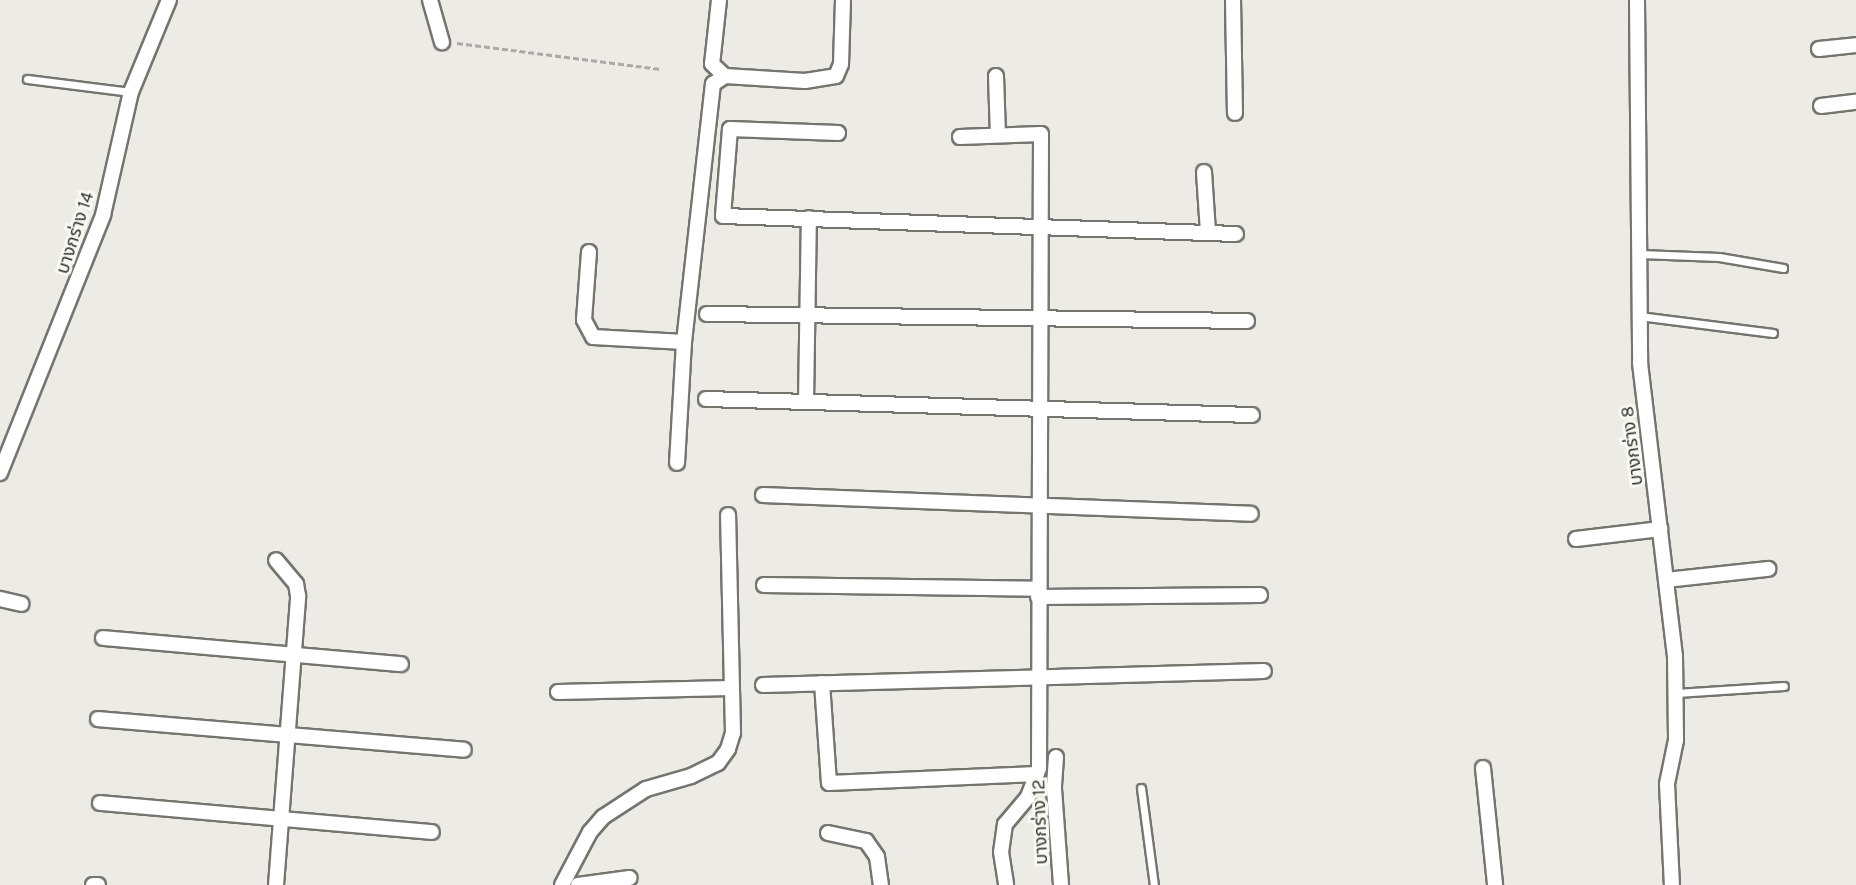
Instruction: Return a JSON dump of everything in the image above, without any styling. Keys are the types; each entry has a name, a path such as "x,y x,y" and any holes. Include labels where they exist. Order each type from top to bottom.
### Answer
{"street":[{"name":"บางกร่าง 14","path":"0,472 103,215 132,92 169,0"},
{"path":"430,0 442,42"},
{"path":"719,0 712,64 725,76"},
{"path":"677,464 684,342 713,84 725,76 805,81 836,76 841,64 843,0"},
{"path":"1233,0 1235,113"},
{"name":"บางกร่าง 8","path":"1637,0 1640,363 1666,580 1676,693 1676,740 1667,784 1672,885"},
{"path":"1819,50 1856,45"},
{"path":"996,76 998,135"},
{"path":"1821,106 1856,102"},
{"path":"838,133 730,129 723,216 1236,234"},
{"path":"960,137 1041,134 1037,774 1028,797 1005,824 1000,852 1006,885"},
{"path":"1204,172 1208,233"},
{"path":"806,402 809,218"},
{"path":"589,252 584,320 593,337 684,342"},
{"path":"707,314 1247,321"},
{"path":"706,399 1252,415"},
{"path":"763,495 1251,514"},
{"path":"562,885 590,832 603,817 646,789 692,776 718,763 733,733 730,688 728,515"},
{"path":"1576,539 1660,529"},
{"path":"276,560 296,584 283,817 276,885"},
{"path":"1666,580 1768,569"},
{"path":"764,585 1038,593 1260,596"},
{"path":"0,599 21,604"},
{"path":"103,638 401,664"},
{"path":"763,685 1264,671"},
{"path":"822,683 829,783 1037,774"},
{"path":"558,692 730,688"},
{"path":"98,719 464,750"},
{"name":"บางกร่าง 12","path":"1056,757 1054,789 1061,885"},
{"path":"1483,768 1495,885"},
{"path":"100,803 283,817 432,832"},
{"path":"828,834 866,842 876,857 881,885"},
{"path":"578,885 630,878"},
{"path":"93,885 98,885"}],"lane":[{"path":"27,79 132,92"},
{"path":"1640,254 1719,257 1783,268"},
{"path":"1639,316 1773,333"},
{"path":"1676,693 1784,686"},
{"path":"1141,788 1154,885"}],"path":[{"path":"442,42 660,69"}]}
